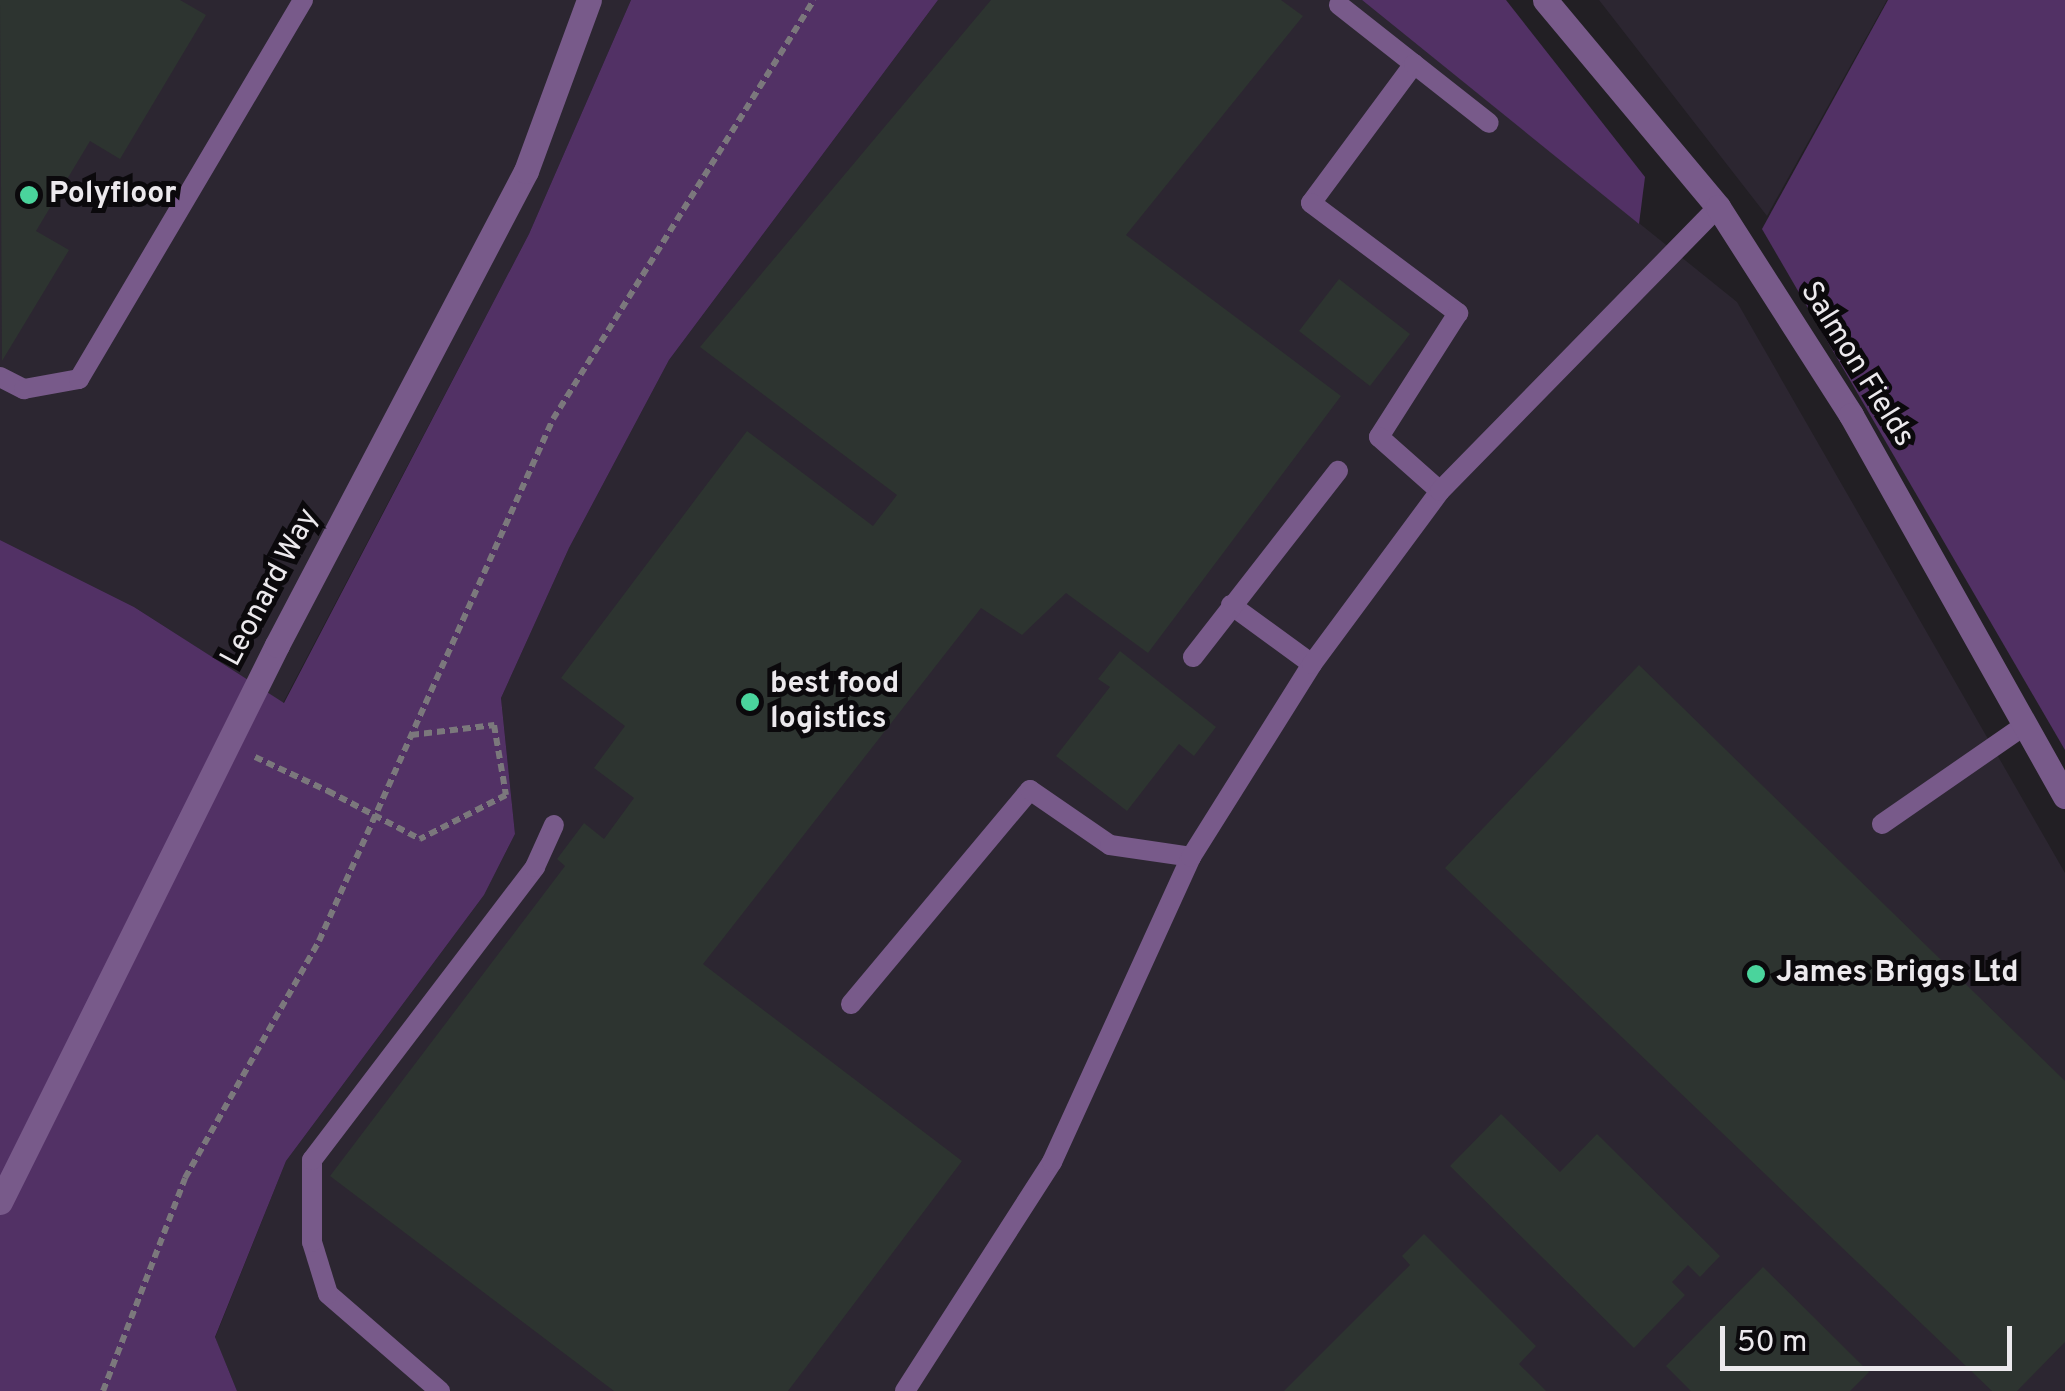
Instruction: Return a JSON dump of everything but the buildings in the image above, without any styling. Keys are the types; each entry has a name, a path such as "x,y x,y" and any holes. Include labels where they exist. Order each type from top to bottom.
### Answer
{"street":[{"name":"Leonard Way","path":"0,1202 227,743 526,171 589,0"},
{"name":"Salmon Fields","path":"1545,0 1718,207 1851,415 2065,796"}],"lane":[{"path":"0,376 24,390 78,379 302,0"},
{"path":"1339,6 1489,123"},
{"path":"1414,64 1311,203 1458,312 1379,436 1440,491"},
{"path":"906,1391 1052,1162 1191,857 1312,664 1440,491 1718,207"},
{"path":"1193,657 1338,471"},
{"path":"1231,604 1312,664"},
{"path":"1882,824 2025,725"},
{"path":"851,1004 1030,790 1110,845 1191,857"},
{"path":"440,1391 328,1294 312,1242 312,1160 535,867 554,825"}],"path":[{"path":"103,1391 186,1178 319,941 553,419 814,0"},
{"path":"227,743 420,839 506,795 494,725 411,736"}],"shaded area":[{"path":"0,0 631,0 529,234 283,703 134,607 0,540"},
{"path":"631,0 938,0 669,360 569,548 501,698 515,834 484,895 286,1161 215,1337 237,1391 0,1391 0,540 134,607 284,703 529,234"},
{"path":"938,0 1362,0 1737,302 2065,873 2065,1391 237,1391 215,1338 286,1161 484,895 515,834 501,698 569,548 669,360"},
{"path":"1362,0 1506,0 1645,177 1639,224"},
{"path":"1599,0 1887,0 1767,216"},
{"path":"1888,0 2065,0 2065,750 1762,229"}],"place":[{"name":"Polyfloor","path":"29,195"},
{"name":"best food logistics","path":"750,702"},
{"name":"James Briggs Ltd","path":"1756,974"}]}
